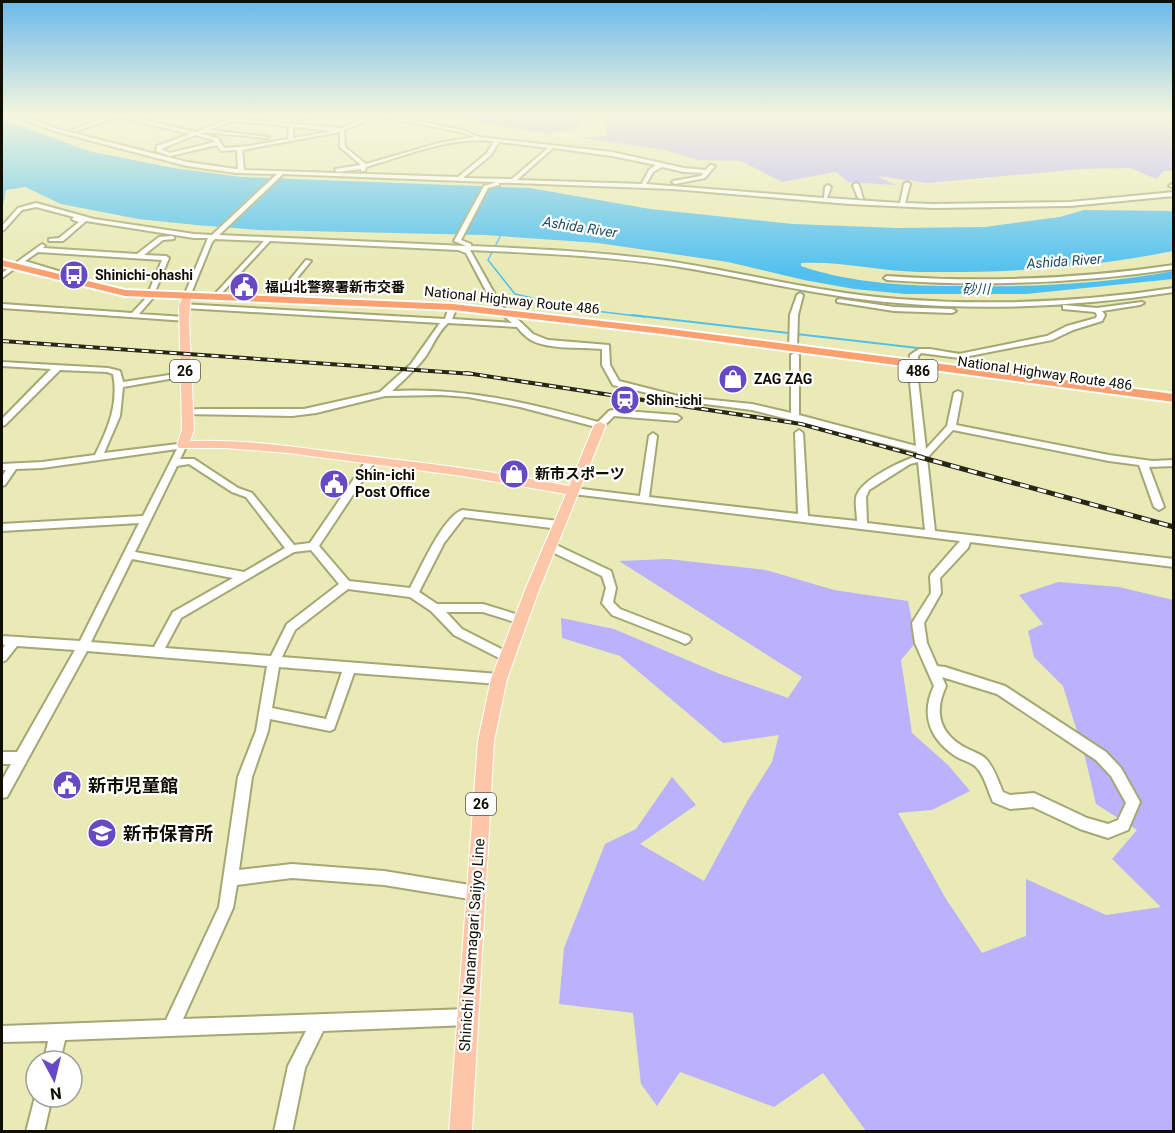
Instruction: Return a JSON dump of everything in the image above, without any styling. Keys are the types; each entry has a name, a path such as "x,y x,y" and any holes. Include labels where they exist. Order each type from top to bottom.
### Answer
{"highway":[{"name":"National Highway Route 486","path":"2,262 113,291 186,301 215,297 278,298 507,312 663,331 794,352 1173,398"},
{"name":"National Highway Route 486","path":"912,367 1173,406"}],"main road":[{"name":"26","path":"183,445 188,429 184,319 186,301"},
{"name":"Shinichi Nanamagari Saijyo Line","path":"460,1131 486,741 499,679 600,424"},
{"path":"183,445 225,444 371,460 524,480 573,490"}],"street":[{"path":"205,167 281,173 663,184 698,179 711,167"},
{"path":"228,167 281,173 324,172 353,167"},
{"path":"362,174 364,167"},
{"path":"460,177 473,167"},
{"path":"457,243 486,187 514,180 529,167"},
{"path":"645,183 651,171 657,167"},
{"path":"673,167 707,172"},
{"path":"241,169 674,187 902,205 1027,206 1173,194"},
{"path":"281,173 209,241 186,301 445,322 517,325"},
{"path":"663,184 674,187 738,187 826,197 904,198"},
{"path":"902,205 907,184"},
{"path":"856,185 861,198"},
{"path":"826,197 828,187"},
{"path":"29,208 36,205 94,221 205,237"},
{"path":"5,230 20,209 40,210 83,221 61,240 51,240"},
{"path":"59,234 20,262 66,275 61,278"},
{"path":"213,237 267,242 502,252 639,263 728,278 800,295 894,309 957,312 1152,300"},
{"path":"138,256 161,238 213,237 457,243 457,241 478,248 576,253 674,264 829,293 897,301 966,305 1052,303 1171,293"},
{"path":"215,297 267,242"},
{"path":"457,243 469,252 499,308 507,312 517,325 537,341 606,347 606,365 616,383 682,399 752,407 922,453"},
{"path":"469,252 492,248"},
{"path":"36,250 166,258 151,295 134,315"},
{"path":"278,298 308,261"},
{"path":"2,276 15,266"},
{"path":"887,278 1033,280 1112,276 1173,267"},
{"path":"1062,307 1097,310 1152,300 1171,293"},
{"path":"795,417 794,315 800,295"},
{"path":"2,306 184,319"},
{"path":"383,394 404,378 423,355 453,307"},
{"path":"930,533 912,367 914,355 919,351 930,351 959,356 1049,338 1070,328 1099,319 1101,315 1097,310"},
{"path":"2,364 108,370 117,373 121,385 113,425 98,457"},
{"path":"2,423 6,412 58,367"},
{"path":"121,385 186,374"},
{"path":"862,525 861,498 865,488 922,453 951,427 958,393"},
{"path":"187,412 217,409 319,411 383,394 475,394 600,424 606,416 612,413 677,418"},
{"path":"951,427 1143,463 1171,463 1173,474"},
{"path":"799,433 803,518"},
{"path":"644,500 653,436"},
{"path":"2,467 183,445"},
{"path":"2,792 83,647 183,445"},
{"path":"157,652 177,615 292,549 313,546 371,460"},
{"path":"175,463 191,461 235,490 249,495 292,549"},
{"path":"1143,463 1159,507"},
{"path":"2,483 13,467"},
{"path":"573,490 1173,563"},
{"path":"413,593 449,529 462,513 559,525"},
{"path":"2,526 147,519"},
{"path":"935,671 945,672 1001,690 1101,756 1116,772 1133,802 1123,825 1108,831 1085,824 1034,800 1010,802 998,797 981,763 959,751 941,736 932,717 932,701 940,686 921,643 918,623 936,593 935,577 964,545 966,537"},
{"path":"313,546 346,585 413,593 435,608 459,632 507,657"},
{"path":"550,546 607,574 611,588 607,603 616,612 684,639"},
{"path":"130,555 245,576"},
{"path":"170,1029 226,908 245,777 262,731 274,662 291,627 346,585"},
{"path":"435,608 483,608 521,620"},
{"path":"2,657 8,641 499,679"},
{"path":"265,712 330,725 350,667"},
{"path":"2,758 20,758"},
{"path":"230,878 292,871 384,878 476,893"},
{"path":"2,1034 468,1017"},
{"path":"283,1131 297,1065 318,1024"},
{"path":"55,1049 58,1033"},
{"path":"35,1131 40,1109"}],"shaded area":[{"path":"752,167 1173,167 1173,171 1164,171 1156,179 1130,168 1082,169 928,183 877,176 896,185 848,182 836,172 782,182"},
{"path":"668,559 766,570 834,590 908,601 916,642 901,660 912,733 948,765 970,791 932,810 898,813 946,899 982,953 1026,936 1026,879 1106,915 1161,907 1112,859 1137,830 1096,804 1085,757 1063,686 1034,657 1028,631 1043,624 1019,595 1058,582 1119,587 1173,600 1173,1131 866,1131 823,1073 774,1107 680,1072 657,1106 641,1084 633,1013 559,1004 564,948 605,844 636,829 672,777 696,805 640,844 704,881 748,800 772,762 779,735 723,743 620,656 562,638 561,618 614,629 720,674 788,698 802,677 619,561"}],"water":[{"path":"2,167 167,167 241,177 530,188 650,209 793,224 897,228 985,227 1060,217 1084,210 1173,211 1173,251 1111,262 1015,270 951,272 904,271 816,263 801,263 801,266 841,277 881,283 923,285 1069,284 1173,271 1173,279 1026,294 905,294 854,289 728,262 598,243 485,235 259,230 138,219 61,204 25,187 6,190 2,211"}],"waterway":[{"path":"501,235 488,260 515,294 579,309 645,317"},
{"path":"632,315 961,353"}],"railway":[{"path":"2,341 472,374"},
{"path":"466,373 472,374"},
{"path":"472,374 801,424 922,457"},
{"path":"916,456 1174,527"}],"place":[{"name":"Shinichi-ohashi","path":"74,275"},
{"name":"福山北警察署新市交番","path":"244,287"},
{"name":"ZAG ZAG","path":"733,379"},
{"name":"Shin-ichi","path":"625,400"},
{"name":"新市スポーツ","path":"514,474"},
{"name":"Shin-ichi Post Office","path":"334,484"},
{"name":"新市児童館","path":"67,785"},
{"name":"新市保育所","path":"102,833"}],"water label":[{"name":"Ashida River","path":"580,227"},
{"name":"Ashida River","path":"1064,261"},
{"name":"砂川","path":"976,289"}]}
